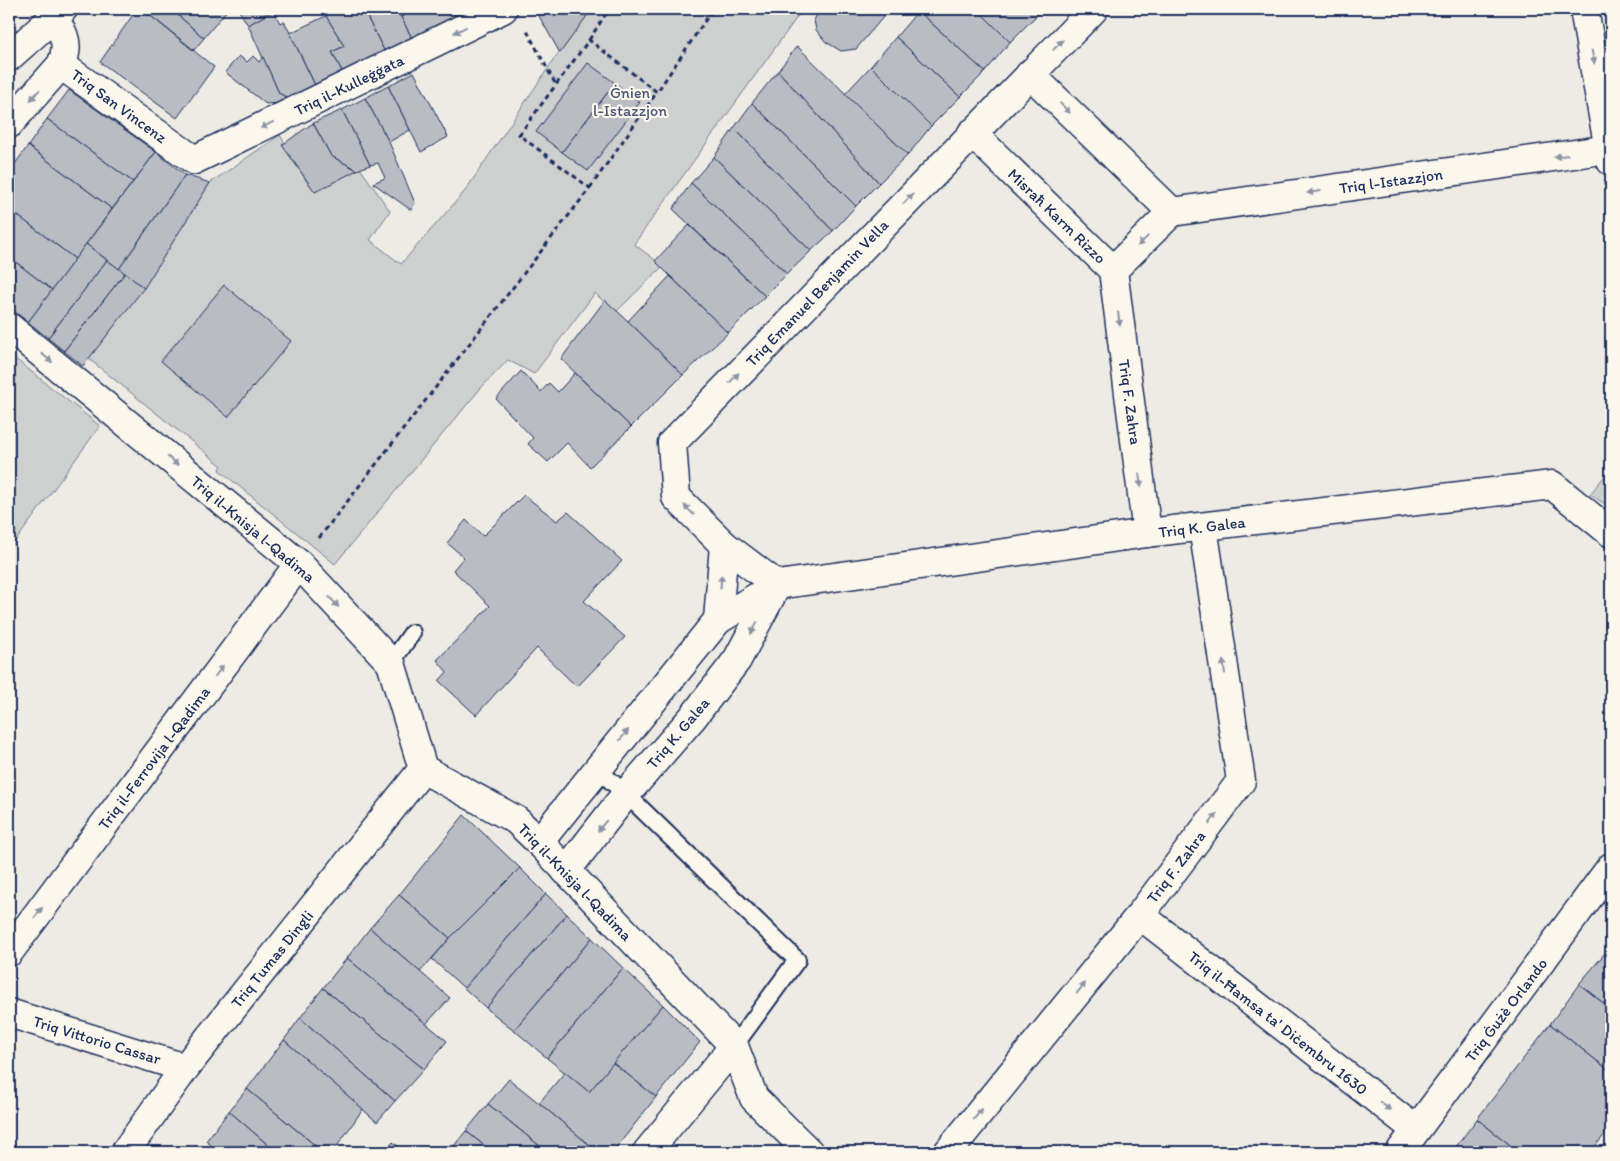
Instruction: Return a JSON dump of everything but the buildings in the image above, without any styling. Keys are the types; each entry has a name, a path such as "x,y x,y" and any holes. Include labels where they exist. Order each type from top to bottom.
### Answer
{"street":[{"name":"Triq Emanuel Benjamin Vella","path":"777,585 724,545 676,497 672,442 972,132 1094,9"},
{"path":"1584,9 1606,101 1610,155"},
{"path":"9,57 58,13"},
{"name":"Triq San Vincenz","path":"58,13 66,54 61,65 194,160"},
{"name":"Triq il-Kulleġġata","path":"194,160 514,17"},
{"path":"9,124 61,65"},
{"path":"1030,74 1172,212"},
{"name":"Misraħ Karm Rizzo","path":"972,132 1113,270 1172,212"},
{"name":"Triq l-Istazzjon","path":"1172,212 1610,155"},
{"name":"Triq F. Zahra","path":"1113,270 1147,534"},
{"name":"Triq il-Knisja l-Qadima","path":"9,328 299,564 391,663 424,769 516,820 539,842 734,1046 754,1098 810,1152"},
{"name":"Triq K. Galea","path":"539,842 718,620 777,585 1147,534 1552,484 1611,533"},
{"name":"Triq F. Zahra","path":"948,1152 1140,915 1242,781 1203,527"},
{"path":"718,620 724,545"},
{"name":"Triq il-Ferrovija l-Qadima","path":"9,952 299,564"},
{"name":"Triq K. Galea","path":"566,871 626,794 693,717 737,660 777,585"},
{"name":"Triq Tumas Dingli","path":"125,1152 185,1068 424,769"},
{"name":"Triq Ġużè Orlando","path":"1400,1152 1611,867"},
{"name":"Triq il-Ħamsa ta' Diċembru 1630","path":"1140,915 1416,1130"},
{"name":"Triq Vittorio Cassar","path":"9,1013 185,1068"},
{"path":"647,1152 734,1046"}],"lane":[{"path":"391,663 412,634"},
{"path":"597,769 626,794 797,960 734,1046"}],"path":[{"path":"590,188 519,135 590,40 609,9"},
{"path":"299,564 590,188 658,92 713,9"},
{"path":"514,17 556,85"},
{"path":"590,40 658,92"}],"green space":[{"name":"Ġnien l-Istazzjon","path":"588,9 803,9 634,244 663,266 615,313 595,293 534,374 508,360 480,389 335,564 219,470 222,466 84,355 210,183 280,135 308,184 355,161 390,211 370,240 401,264 465,191"},
{"path":"9,354 100,426 9,550"},
{"path":"1611,468 1611,508 1590,494"}]}
